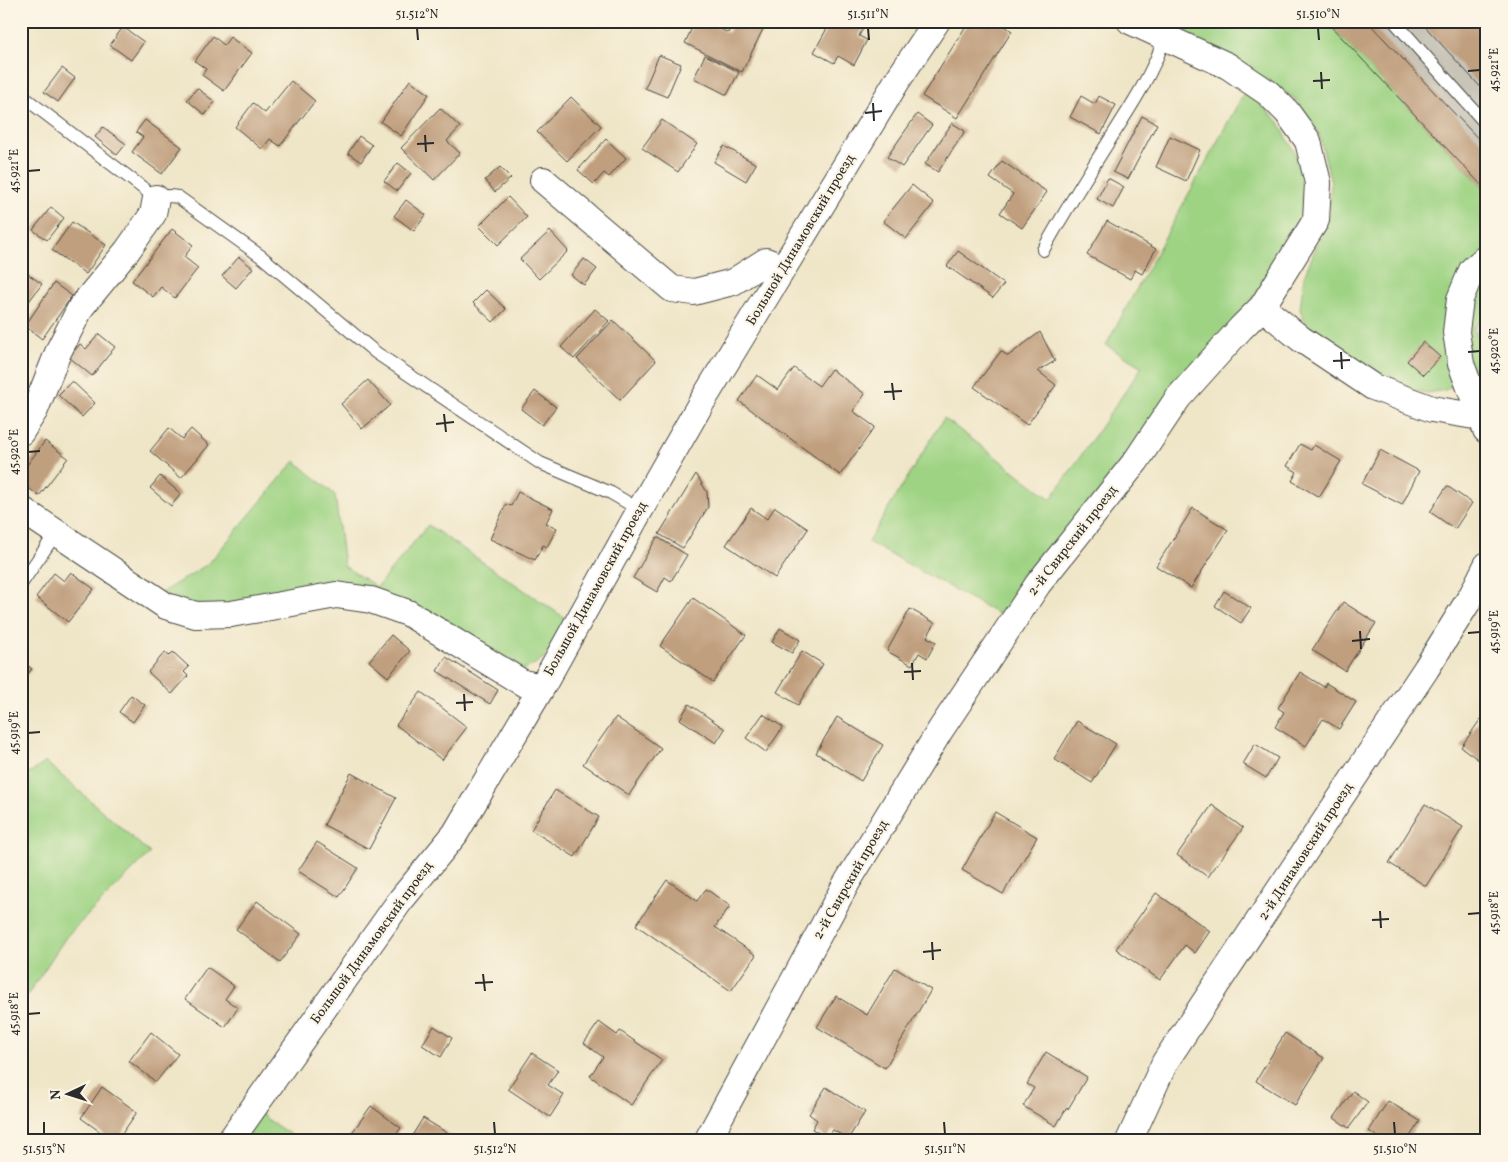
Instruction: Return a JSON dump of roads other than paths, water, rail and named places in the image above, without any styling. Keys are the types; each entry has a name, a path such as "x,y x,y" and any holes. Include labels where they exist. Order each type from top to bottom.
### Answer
{"street":[{"name":"Большой Динамовский проезд","path":"230,1141 400,901 455,834 542,687 640,510 783,268 897,81 937,21"},
{"name":"2-й Свирский проезд","path":"706,1141 846,884 946,721 1038,584 1136,461 1178,398 1241,328 1262,308 1316,220 1318,183 1308,141 1287,112 1268,93 1228,66 1130,21"},
{"path":"543,180 672,289 694,292 733,282 766,261 783,268"},
{"path":"21,432 35,410 59,350 81,307 127,251 153,214 156,198"},
{"path":"1485,421 1461,364 1456,332 1460,299 1472,270 1487,257"},
{"path":"1262,308 1301,339 1373,387 1432,408 1485,421"},
{"path":"21,509 166,606 196,615 231,614 336,595 371,600 408,613 523,683 542,687"},
{"name":"2-й Динамовский проезд","path":"1128,1141 1165,1062 1426,669 1472,594 1487,565"}],"lane":[{"path":"1394,21 1487,125"},
{"path":"1044,250 1139,93 1158,58 1165,37"},
{"path":"21,95 156,198 178,197 262,257 375,352 540,463 611,493 640,510"},
{"path":"21,584 56,533"}]}
